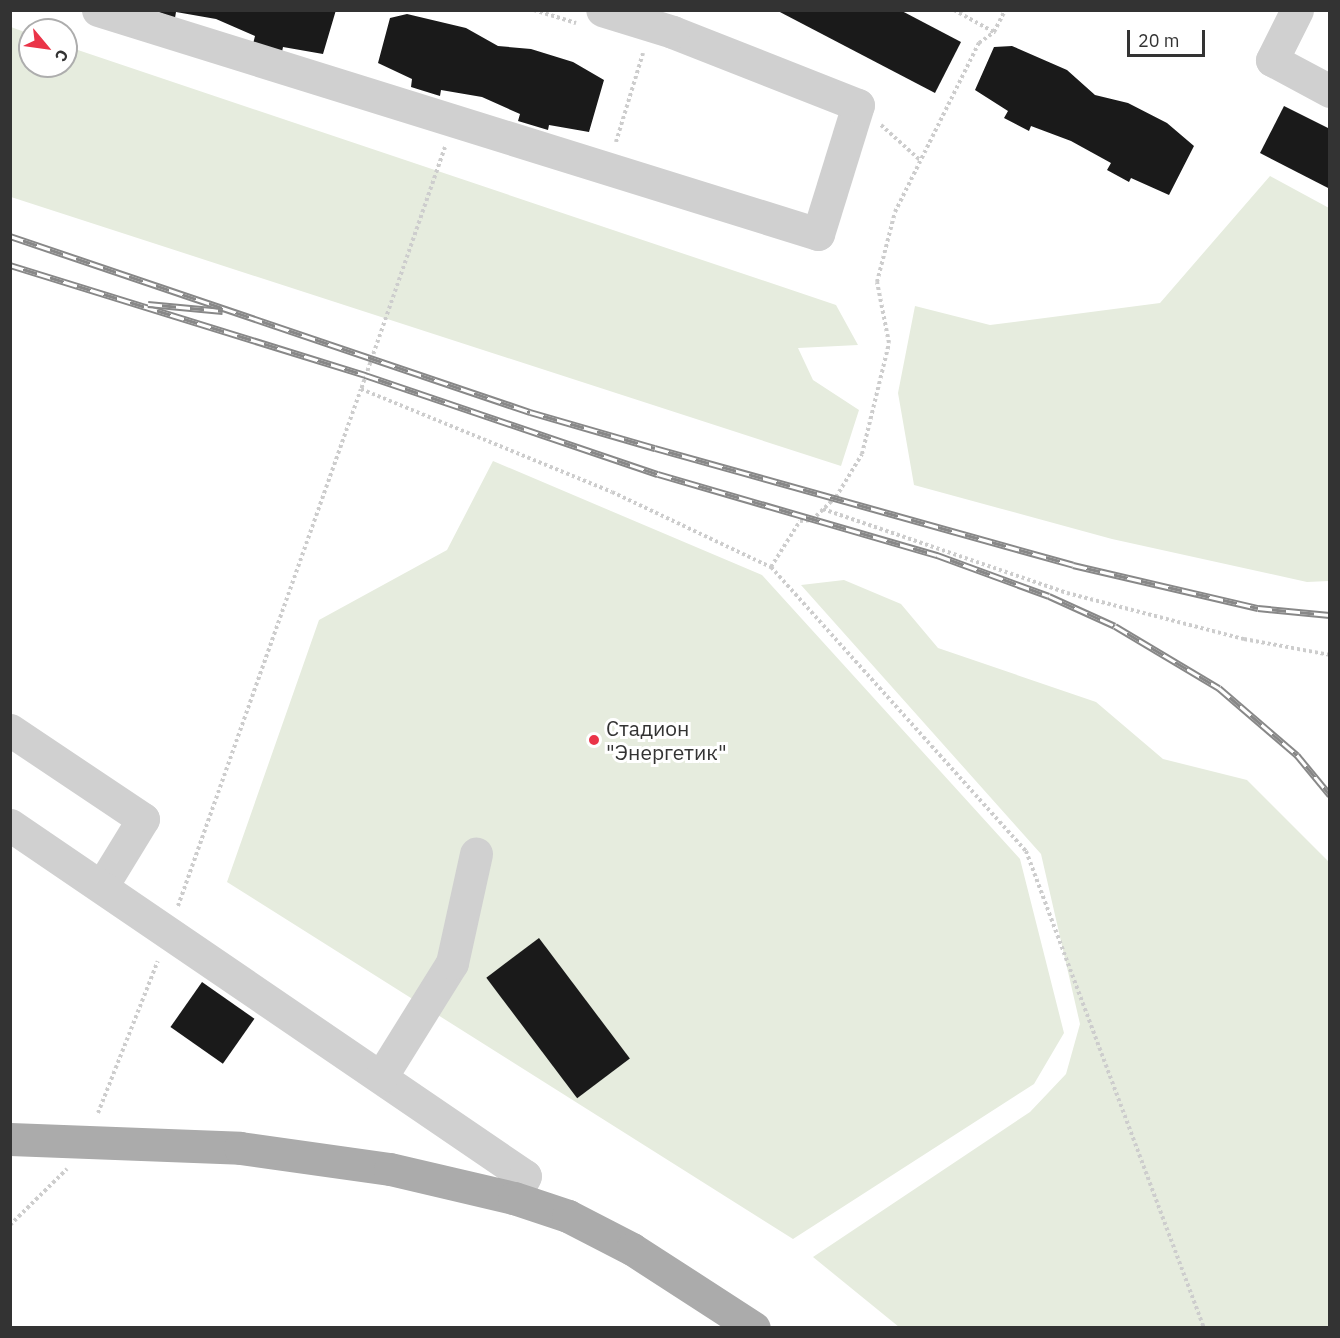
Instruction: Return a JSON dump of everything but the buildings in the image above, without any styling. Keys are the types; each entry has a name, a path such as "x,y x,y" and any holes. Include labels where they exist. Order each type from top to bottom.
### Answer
{"main road":[{"path":"10,1139 87,1140 240,1148 319,1157 514,1198 568,1216 632,1249 754,1328"}],"street":[{"path":"98,10 818,234 858,105 673,32 591,17"},
{"path":"1297,10 1272,60 1329,91"},
{"path":"10,730 143,819 102,886"},
{"path":"10,825 525,1176 514,1198"},
{"path":"381,1077 452,963 476,854"}],"path":[{"path":"534,10 591,17"},
{"path":"954,10 994,32"},
{"path":"771,567 800,521 812,520 853,474 874,415 889,343 877,282 895,212 979,43 994,32 1005,10"},
{"path":"614,148 644,62 642,48"},
{"path":"858,105 921,160"},
{"path":"10,1225 62,1177 87,1140 169,932 453,122"},
{"path":"360,389 612,492 771,567 1026,851 1204,1328"},
{"path":"823,509 1067,593 1244,639 1329,655"}],"shaded area":[{"path":"11,27 18,30 18,78 78,78 78,50 836,305 858,345 798,348 813,380 859,410 841,466 11,197"},
{"path":"1270,176 1329,208 1329,581 1307,582 1112,539 914,485 898,393 915,306 990,325 1160,303"},
{"name":"Стадион \"Энергетик\"","path":"493,461 762,575 1020,859 1064,1033 1034,1084 793,1239 227,882 319,620 447,550"},
{"path":"844,580 901,604 938,648 1096,702 1163,759 1247,780 1329,862 1329,1327 899,1327 813,1257 1030,1112 1066,1074 1080,1024 1041,854 801,585"}],"railway":[{"path":"10,236 530,412 655,448 1073,565 1258,608 1330,615"},
{"path":"10,265 365,375 658,474 937,555 1049,596 1115,626 1219,688 1297,755 1330,795"},
{"path":"148,304 223,311"}],"place":[{"name":"Стадион \"Энергетик\"","path":"594,740"}]}
